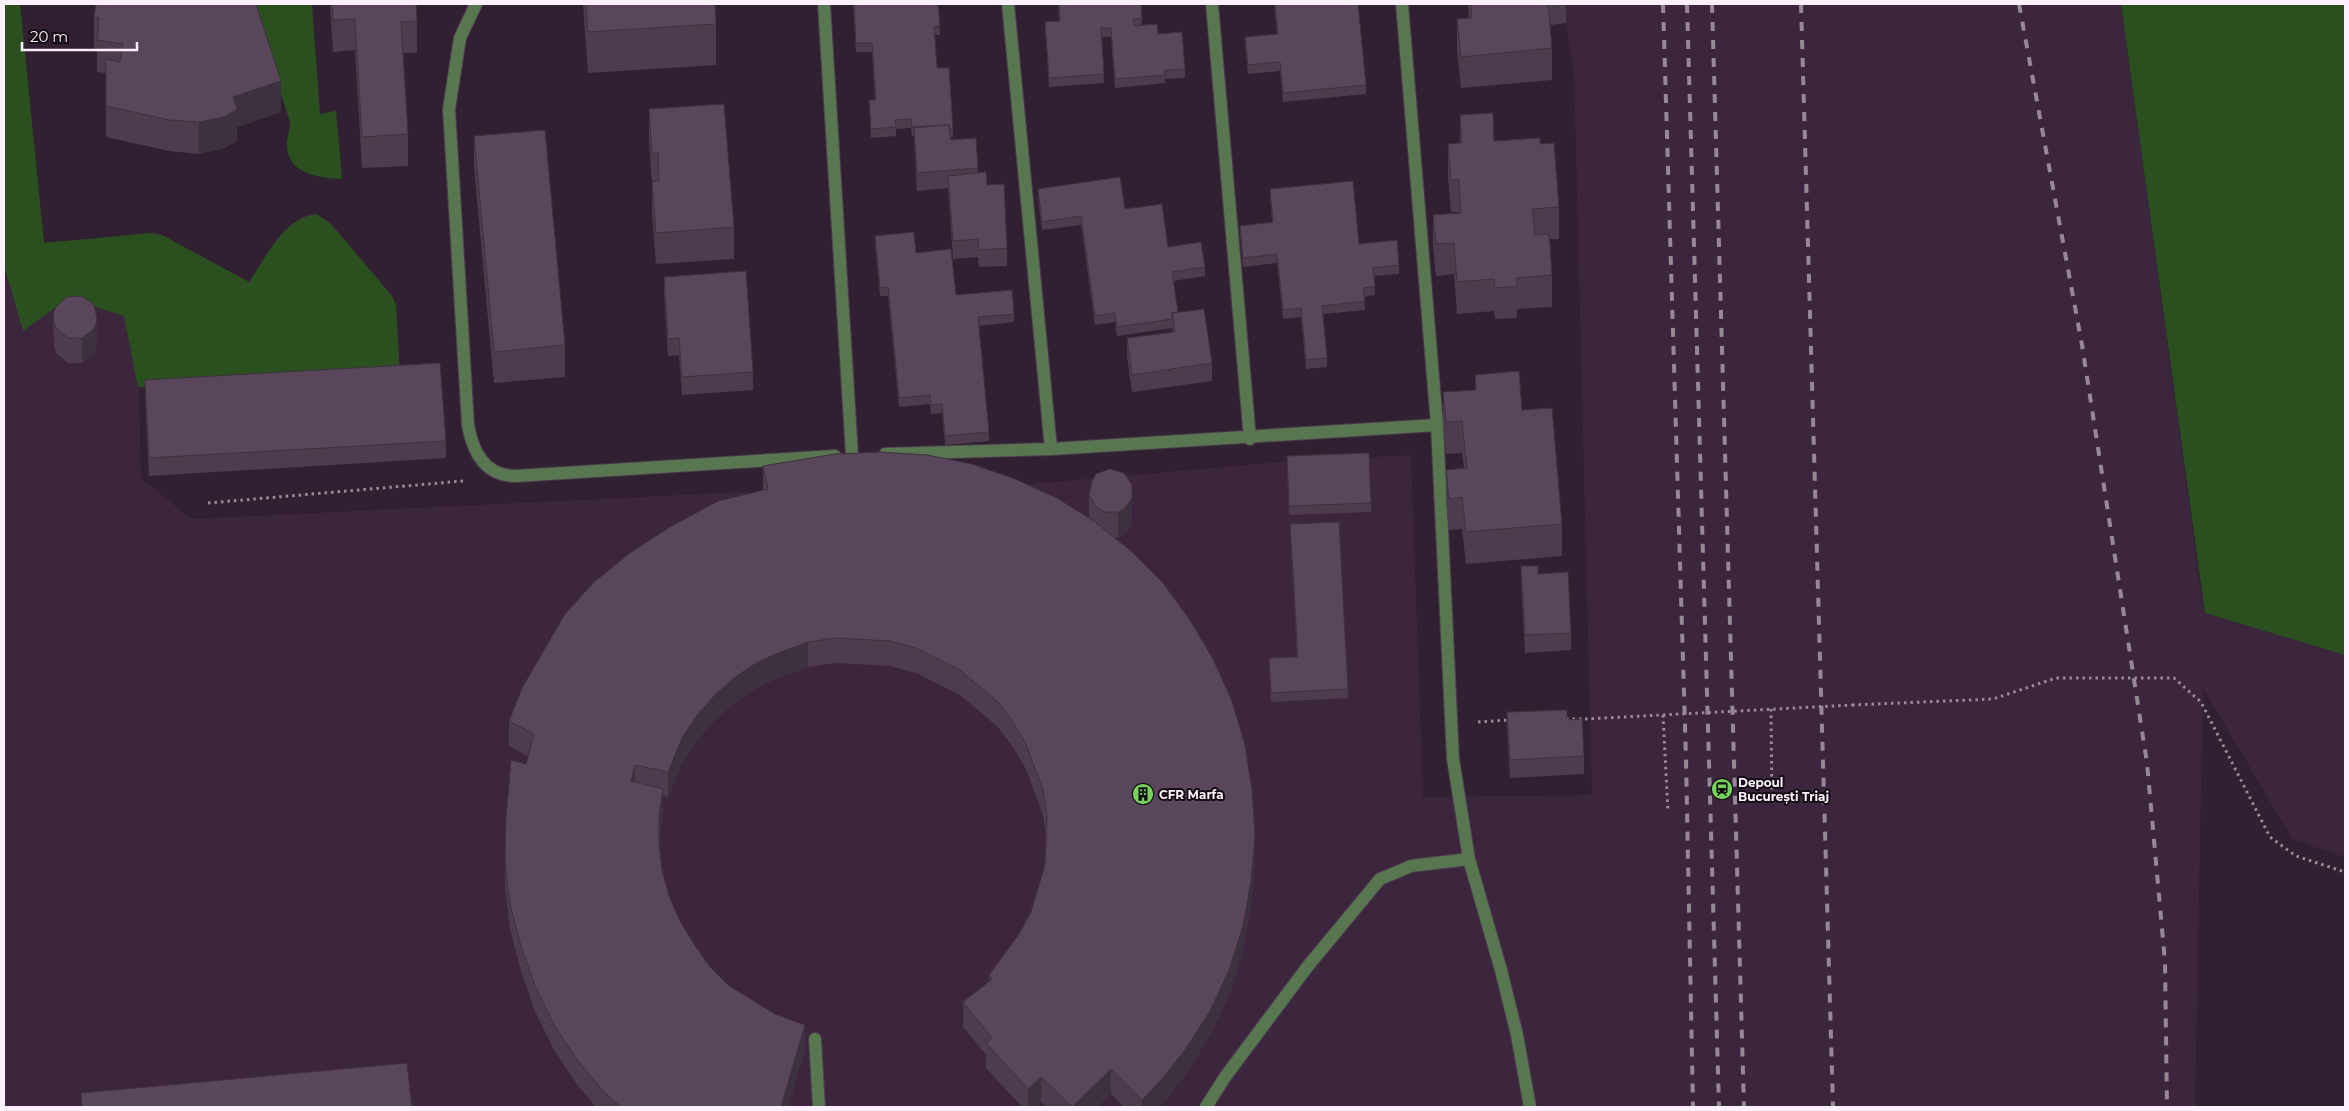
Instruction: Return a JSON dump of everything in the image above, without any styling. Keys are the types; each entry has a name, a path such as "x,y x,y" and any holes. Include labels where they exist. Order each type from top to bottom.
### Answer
{"street":[{"path":"476,4 460,38 449,109 468,426 471,443 483,464 499,474 516,476 862,454 1050,449 1437,425"},
{"path":"824,4 862,454"},
{"path":"1008,4 1050,449"},
{"path":"1212,4 1250,438"},
{"path":"1402,4 1437,425 1452,760 1469,859 1501,970 1517,1035 1530,1107"},
{"path":"1206,1107 1225,1077 1308,966 1380,880 1411,866 1469,859"},
{"path":"815,1038 819,1107"}],"path":[{"path":"208,502 467,480"},
{"path":"1556,719 1993,699 2056,678 2174,678 2201,702 2270,837 2296,856 2345,872"},
{"path":"1771,709 1772,802"},
{"path":"1663,715 1668,812"},
{"path":"1479,721 1517,720"}],"shaded area":[{"path":"4,4 20,4 44,243 151,233 162,235 249,282 284,230 304,216 317,214 332,225 392,296 396,305 400,374 139,388 141,478 191,519 763,491 972,489 1282,462 1411,455 1423,797 1592,795 1574,73 1563,4 2121,4 2204,613 2345,655 2345,857 2293,840 2203,688 2195,1107 4,1107"}],"green space":[{"path":"4,4 20,4 44,243 151,233 162,235 249,282 269,250 285,230 305,217 317,214 332,225 392,296 396,305 400,374 138,387 124,316 74,300 60,304 23,331 4,265"},
{"path":"252,4 312,4 320,114 336,111 342,179 323,177 305,172 291,161 287,141 290,122"},
{"path":"2121,4 2345,4 2345,655 2205,613"}],"building":[{"path":"96,4 256,4 281,81 233,97 237,109 224,117 199,122 169,120 106,106 106,59 120,62 123,44 97,40 99,18 94,17"},
{"path":"332,4 416,4 417,21 401,22 408,134 362,137 355,19 333,20"},
{"path":"586,4 715,4 716,24 588,32"},
{"path":"854,4 938,4 940,26 934,26 937,68 949,68 953,128 949,129 949,125 912,127 911,119 895,120 896,127 871,129 869,100 876,100 872,43 856,43"},
{"path":"1059,4 1141,4 1142,18 1133,19 1134,26 1157,24 1158,34 1182,32 1185,69 1165,70 1165,75 1115,79 1111,28 1101,28 1104,74 1049,78 1045,22 1060,21"},
{"path":"1275,4 1358,4 1366,85 1283,93 1280,62 1248,65 1245,37 1278,34"},
{"path":"1471,4 1548,4 1552,48 1461,57 1457,19 1472,18"},
{"path":"724,104 734,227 656,233 652,182 659,181 658,153 652,154 649,109"},
{"path":"1493,113 1494,141 1540,138 1540,144 1554,143 1559,207 1532,209 1535,235 1549,234 1552,275 1516,278 1517,286 1495,288 1494,279 1457,282 1454,243 1436,244 1433,215 1461,213 1459,180 1451,180 1448,144 1462,143 1460,115"},
{"path":"949,125 951,140 976,138 978,168 917,173 914,128"},
{"path":"545,130 565,345 494,352 474,136"},
{"path":"986,172 987,185 1004,184 1007,248 979,250 978,239 953,241 948,176"},
{"path":"1120,177 1125,209 1162,204 1168,247 1201,242 1205,267 1172,272 1178,312 1172,313 1172,319 1117,327 1115,313 1095,316 1081,216 1042,222 1038,189"},
{"path":"1353,181 1359,244 1397,240 1399,265 1373,268 1375,286 1363,288 1365,301 1322,306 1327,358 1306,360 1301,308 1283,310 1277,254 1243,258 1240,226 1273,222 1270,189"},
{"path":"914,232 916,253 951,249 956,295 1012,290 1014,314 978,317 989,432 945,436 942,404 931,405 930,395 899,398 888,287 880,288 875,236"},
{"path":"746,271 753,372 682,377 679,338 668,339 664,277"},
{"path":"82,296 94,305 97,318 96,324 93,330 82,338 68,338 56,328 53,314 56,307 67,297"},
{"path":"1204,309 1212,363 1132,375 1127,338 1175,332 1172,313"},
{"path":"440,363 446,441 149,458 145,380"},
{"path":"1519,371 1522,410 1552,408 1562,524 1466,532 1462,497 1449,499 1446,470 1467,468 1462,421 1446,422 1443,392 1476,390 1475,375"},
{"name":"CFR Marfa","path":"881,452 927,455 972,464 1015,479 1057,498 1095,522 1131,551 1163,583 1190,620 1213,659 1232,701 1245,745 1252,790 1255,836 1251,881 1243,926 1229,970 1210,1011 1185,1050 1142,1100 1111,1069 1072,1107 1041,1077 1028,1089 986,1043 992,1038 963,1002 992,979 989,975 1019,934 1031,912 1045,865 1047,815 1043,790 1026,744 998,702 960,670 916,648 890,641 836,638 808,642 758,662 735,677 697,715 682,738 668,772 635,765 631,781 663,789 659,816 662,870 669,896 680,921 710,967 728,985 775,1014 805,1025 781,1107 621,1107 605,1093 578,1061 554,1025 535,986 521,946 510,904 505,861 506,818 511,760 526,764 534,734 509,721 522,688 565,614 594,582 630,553 670,527 718,501 768,489 763,466 835,454"},
{"path":"1369,453 1371,503 1289,506 1287,456"},
{"path":"1110,469 1124,473 1132,485 1132,498 1124,509 1118,512 1104,512 1097,508 1089,495 1092,481 1096,474"},
{"path":"1339,522 1348,689 1271,693 1269,658 1298,657 1290,524"},
{"path":"1521,566 1538,566 1538,574 1568,572 1571,633 1525,635"},
{"path":"1567,710 1567,720 1582,719 1584,756 1510,760 1507,712"},
{"path":"407,1063 412,1107 82,1107 81,1093"}],"railway":[{"path":"1663,4 1686,759 1693,1107"},
{"path":"1687,4 1719,1107"},
{"path":"1712,4 1744,1107"},
{"path":"1801,4 1833,1107"},
{"path":"2019,4 2082,345 2147,763 2165,962 2167,1107"}],"place":[{"name":"Depoul București Triaj","path":"1722,789"},
{"name":"CFR Marfa","path":"1143,794"}]}
